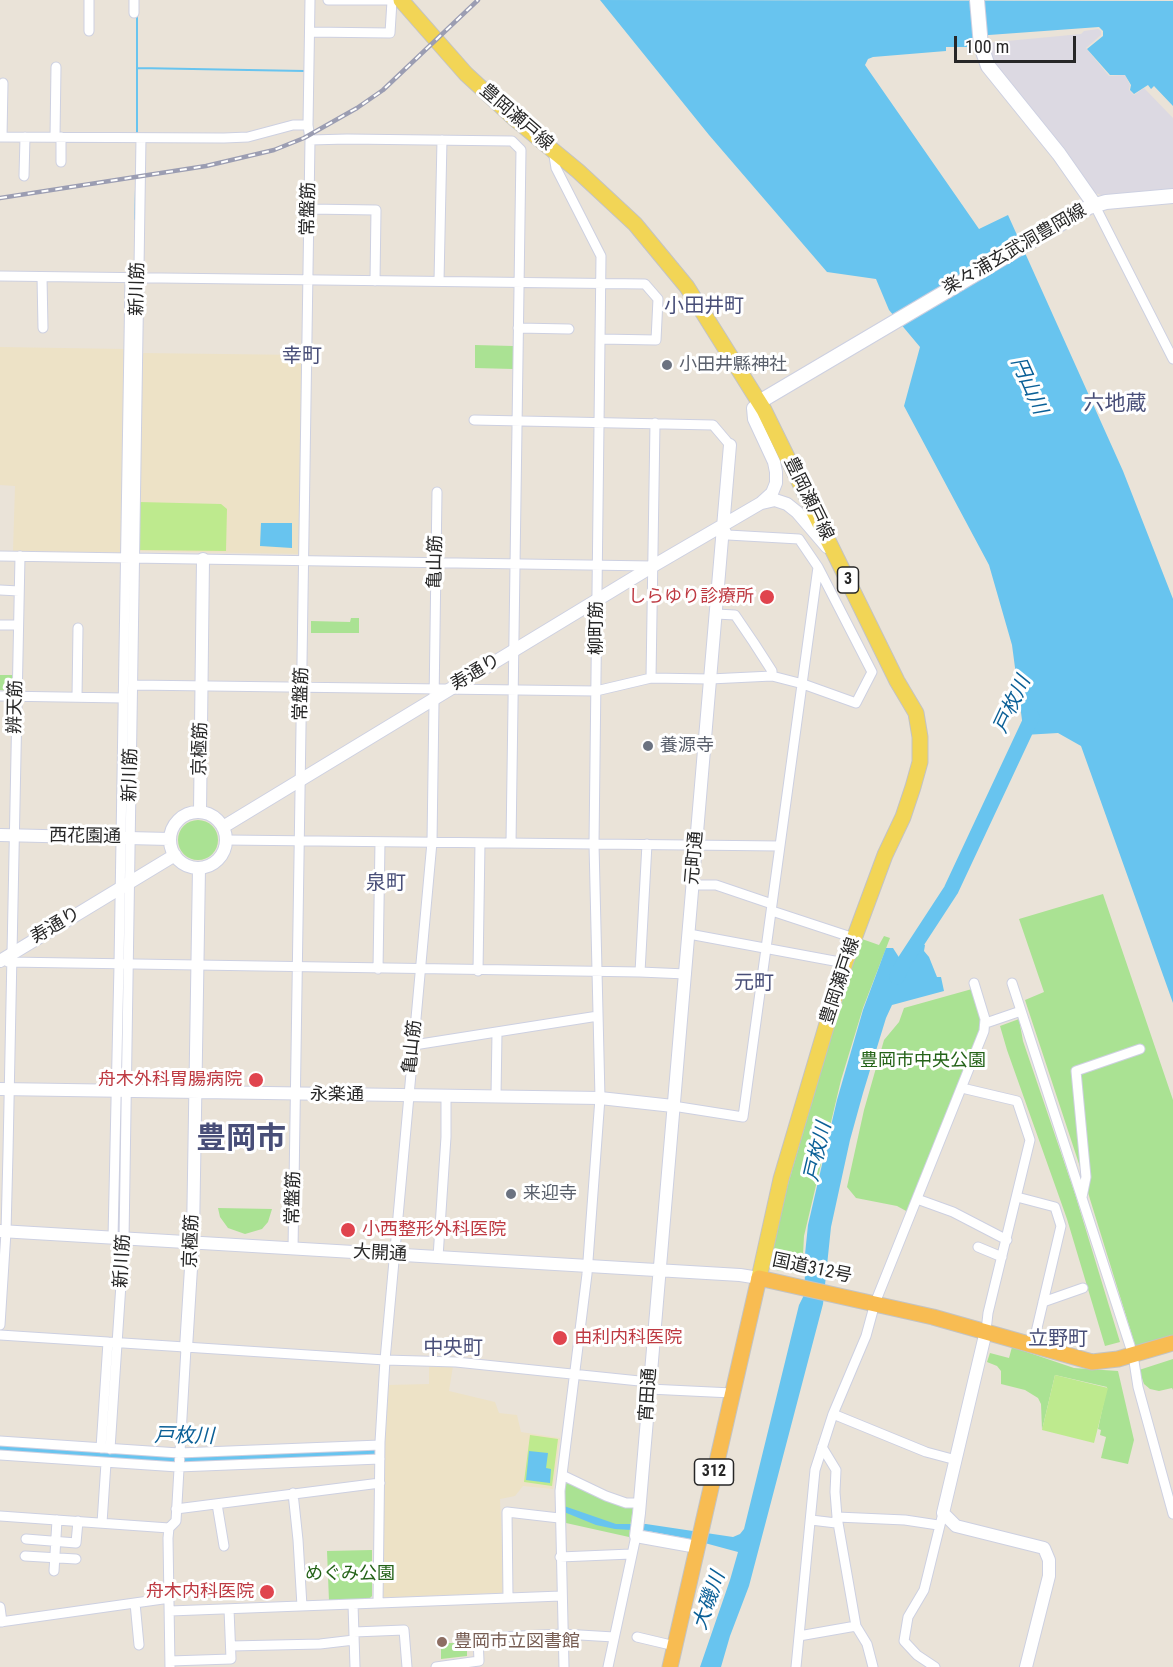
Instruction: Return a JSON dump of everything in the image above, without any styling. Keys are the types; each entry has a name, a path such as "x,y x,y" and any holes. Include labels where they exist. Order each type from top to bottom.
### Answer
{"highway":[{"name":"国道312号","path":"670,1667 759,1278 875,1303 987,1331 1092,1362 1118,1359 1173,1343"}],"main road":[{"name":"豊岡瀬戸線","path":"395,0 466,74 635,224 662,255 697,302 764,399 837,559 897,681 916,713 920,737 920,762 914,787 903,818 885,855 845,963 781,1179 759,1278"},
{"name":"楽々浦玄武洞豊岡線","path":"764,399 1090,206 1059,154 988,66 981,46 977,0"},
{"path":"1090,206 1173,196"}],"street":[{"path":"88,31 89,0"},
{"path":"134,0 134,12"},
{"name":"常盤筋","path":"293,1249 302,779 310,0"},
{"path":"310,32 390,33 395,0 328,0"},
{"path":"56,67 61,162"},
{"path":"3,83 1,137 248,137 293,125 308,125"},
{"path":"24,176 25,137"},
{"name":"新川筋","path":"125,837 123,698 130,558 134,278 141,138"},
{"path":"310,140 512,141 521,150 511,843"},
{"path":"440,281 442,140"},
{"name":"柳町筋","path":"553,150 556,168 601,256 594,844 600,1098 588,1266 562,1474 560,1557 564,1667"},
{"path":"1090,206 1173,359"},
{"path":"309,209 376,210 375,281"},
{"path":"0,276 645,284 658,299 656,340 600,339"},
{"path":"42,277 43,328"},
{"path":"518,327 569,328"},
{"path":"761,503 774,488 776,472 774,462 754,419 753,408 764,399"},
{"path":"474,420 713,425 730,446"},
{"path":"651,678 655,423"},
{"name":"元町通","path":"659,1270 710,679 727,523 730,446"},
{"name":"亀山筋","path":"378,1603 380,1445 385,1360 432,842 437,492"},
{"path":"761,503 779,501 790,506 837,559"},
{"name":"寿通り","path":"223,827 302,779 434,693 450,688 761,503"},
{"path":"450,688 596,691 651,678 710,679 772,676 803,684 856,703 872,672 818,567 799,539 728,535 727,523"},
{"path":"0,556 653,566"},
{"name":"辨天筋","path":"0,1325 6,960 15,835 20,556"},
{"name":"新川筋","path":"105,1448 119,1238 125,837 133,685 130,558"},
{"name":"京極筋","path":"200,812 203,559"},
{"path":"673,1106 743,1117 818,567"},
{"path":"0,590 19,591"},
{"path":"716,614 735,615 772,672 772,676"},
{"path":"0,625 18,625"},
{"path":"77,697 78,628"},
{"path":"133,685 302,687 434,693"},
{"path":"0,696 123,698"},
{"path":"200,812 216,818 223,827 226,840 224,851 218,859 210,865 199,868 185,865 175,855 170,839 179,819 189,813 200,812"},
{"name":"西花園通","path":"0,835 170,839"},
{"path":"226,840 780,846"},
{"path":"378,969 380,842"},
{"path":"478,971 480,843"},
{"path":"640,972 647,844"},
{"name":"寿通り","path":"6,960 175,855"},
{"name":"京極筋","path":"170,1664 169,1528 176,1521 192,1243 199,868"},
{"path":"693,885 716,885 854,938"},
{"path":"689,934 845,963"},
{"path":"6,960 123,965 686,974"},
{"path":"796,1667 815,1470 833,1414 866,1336 875,1303 986,1023 974,983"},
{"path":"1012,983 1082,1197 1137,1354 1138,1387 1173,1514"},
{"path":"986,1023 1021,1011"},
{"path":"414,1045 598,1016"},
{"path":"496,1096 497,1033"},
{"path":"1082,1197 1086,1177 1076,1071 1140,1049"},
{"path":"935,1667 916,1655 904,1641 908,1617 924,1590 987,1331 988,1313 1030,1140 1018,1103 1014,1100 962,1088"},
{"name":"永楽通","path":"5,1089 600,1098 673,1106"},
{"path":"438,1257 446,1137 446,1096"},
{"path":"1017,1197 1055,1207 1061,1226 1033,1345"},
{"path":"917,1199 953,1212 1006,1240"},
{"name":"大開通","path":"3,1231 759,1278"},
{"path":"978,1247 1002,1257"},
{"name":"宵田通","path":"637,1530 659,1270"},
{"path":"1043,1302 1083,1288"},
{"path":"0,1335 385,1360 456,1362 576,1374 649,1386 732,1393"},
{"path":"833,1414 926,1452 956,1460"},
{"path":"0,1441 105,1448 178,1460 380,1445"},
{"path":"822,1447 836,1470 837,1517 856,1626 867,1644 873,1667"},
{"path":"0,1455 106,1462 380,1459"},
{"path":"102,1523 106,1462"},
{"path":"562,1474 606,1496 626,1503 640,1503"},
{"path":"176,1509 380,1483"},
{"path":"293,1493 302,1606"},
{"path":"217,1504 224,1546"},
{"path":"508,1597 507,1512 560,1518"},
{"path":"0,1516 169,1528"},
{"path":"837,1517 940,1519 956,1526 1044,1548 1049,1560 1049,1576 1026,1667"},
{"path":"811,1520 836,1523 837,1517"},
{"path":"54,1571 57,1520"},
{"path":"26,1539 76,1543 78,1521"},
{"path":"608,1667 637,1530 697,1547"},
{"path":"560,1557 631,1554"},
{"path":"25,1556 76,1559"},
{"path":"170,1611 561,1596"},
{"path":"0,1607 1,1622 170,1598"},
{"path":"135,1603 139,1645"},
{"path":"353,1604 355,1667"},
{"path":"170,1664 231,1659 229,1609"},
{"path":"799,1636 856,1626"},
{"path":"231,1646 320,1644 354,1636 404,1630 406,1667"},
{"path":"436,1667 479,1661 478,1638 563,1634 614,1637"},
{"path":"637,1637 675,1646"}],"shaded area":[{"path":"1098,29 1101,35 1086,48 1109,76 1125,75 1130,85 1129,90 1134,95 1144,88 1173,118 1173,193 1111,198 1089,189 994,67 986,43 1081,34 1084,31"},
{"path":"0,347 125,349 122,553 13,551 15,486 0,485"},
{"path":"140,353 304,355 302,554 136,551"},
{"path":"429,1366 453,1366 449,1391 495,1402 499,1413 517,1415 521,1432 560,1438 553,1489 523,1486 515,1496 500,1499 504,1589 502,1593 381,1598 380,1505 387,1385 429,1384"}],"green space":[{"path":"475,345 513,346 513,369 475,368"},
{"path":"139,502 221,504 227,509 226,551 138,550"},
{"path":"351,618 359,618 359,633 311,633 311,621 350,622"},
{"path":"0,675 12,675 12,689 8,692 0,690"},
{"path":"198,820 212,826 218,840 212,854 198,860 184,854 178,840 184,826"},
{"path":"1103,894 1173,1100 1173,1336 1136,1348 1025,1000 1044,992 1019,919"},
{"name":"豊岡市中央公園","path":"884,936 890,938 863,1008 841,1080 804,1236 802,1274 776,1270 770,1254 782,1205 852,964 862,939 879,945"},
{"name":"豊岡市中央公園","path":"972,989 982,1025 908,1212 897,1206 856,1198 847,1187 864,1110 884,1040 899,1022 904,1008"},
{"path":"1019,1019 1023,1041 1075,1194 1120,1342 1105,1346 1067,1219 1007,1050 1000,1026"},
{"path":"218,1208 272,1209 268,1222 262,1229 245,1234 228,1228 220,1217"},
{"path":"1012,1347 1074,1368 1118,1371 1134,1440 1128,1464 1101,1458 1106,1437 1100,1435 1101,1430 1098,1429 1107,1387 1055,1375 1042,1430 1041,1404 1038,1398 1025,1390 1001,1384 1001,1371 997,1366 987,1362 990,1353 1009,1358"},
{"path":"1173,1359 1173,1390 1172,1388 1159,1391 1150,1389 1144,1384 1139,1370"},
{"path":"1055,1375 1108,1388 1094,1443 1042,1430"},
{"path":"530,1435 558,1439 552,1486 524,1482"},
{"path":"566,1481 633,1507 629,1537 566,1523 564,1517"},
{"name":"めぐみ公園","path":"372,1550 372,1596 369,1599 329,1601 327,1551"},
{"path":"441,1643 467,1643 467,1656 441,1659"}],"water":[{"name":"円山川","path":"600,0 1173,1 1173,106 1154,86 1151,89 1148,85 1134,94 1130,90 1131,85 1125,75 1110,75 1087,49 1103,36 1103,31 1099,27 975,36 967,47 946,47 946,51 873,57 868,59 865,65 979,229 1008,215 1123,471 1173,599 1173,1003 1081,746 1058,733 1024,735 1012,645 989,565 904,406 920,347 889,310 876,279 827,272 709,135"},
{"path":"261,523 292,523 292,548 260,546"},
{"path":"919,942 925,945 924,951 937,977 941,977 944,991 892,1005 886,1018 850,1140 831,1227 823,1304 749,1586 721,1667 700,1667 738,1552 648,1531 596,1525 564,1512 564,1506 616,1524 646,1524 733,1537 744,1529 799,1305 804,1295 805,1274 803,1274 808,1225 837,1100 863,1010 886,948 893,948 902,962 911,958"},
{"path":"529,1451 548,1453 546,1468 551,1469 550,1483 526,1480"}],"waterway":[{"path":"137,15 137,135"},
{"path":"137,68 304,71"},
{"path":"135,219 136,189"},
{"path":"130,570 130,585"},
{"path":"126,834 128,690"},
{"name":"戸枚川","path":"897,977 904,962 951,890 1032,717"},
{"path":"123,1005 124,966"},
{"path":"120,1194 122,1095"},
{"name":"戸枚川","path":"0,1449 182,1460 368,1454"}],"railway":[{"path":"0,198 206,166 274,150 304,138 357,108 383,90 478,0"}],"place":[{"name":"小田井縣神社","path":"667,365"},
{"name":"しらゆり診療所","path":"767,597"},
{"name":"養源寺","path":"648,746"},
{"name":"舟木外科胃腸病院","path":"256,1080"},
{"name":"来迎寺","path":"511,1194"},
{"name":"小西整形外科医院","path":"348,1230"},
{"name":"由利内科医院","path":"560,1338"},
{"name":"舟木内科医院","path":"267,1592"},
{"name":"豊岡市立図書館","path":"442,1642"}],"district":[{"name":"小田井町","path":"704,307"},
{"name":"幸町","path":"302,357"},
{"name":"六地蔵","path":"1115,405"},
{"name":"泉町","path":"386,884"},
{"name":"元町","path":"754,984"},
{"name":"豊岡市","path":"241,1140"},
{"name":"立野町","path":"1058,1340"},
{"name":"中央町","path":"453,1349"}],"water label":[{"name":"大磯川","path":"710,1601"}]}
